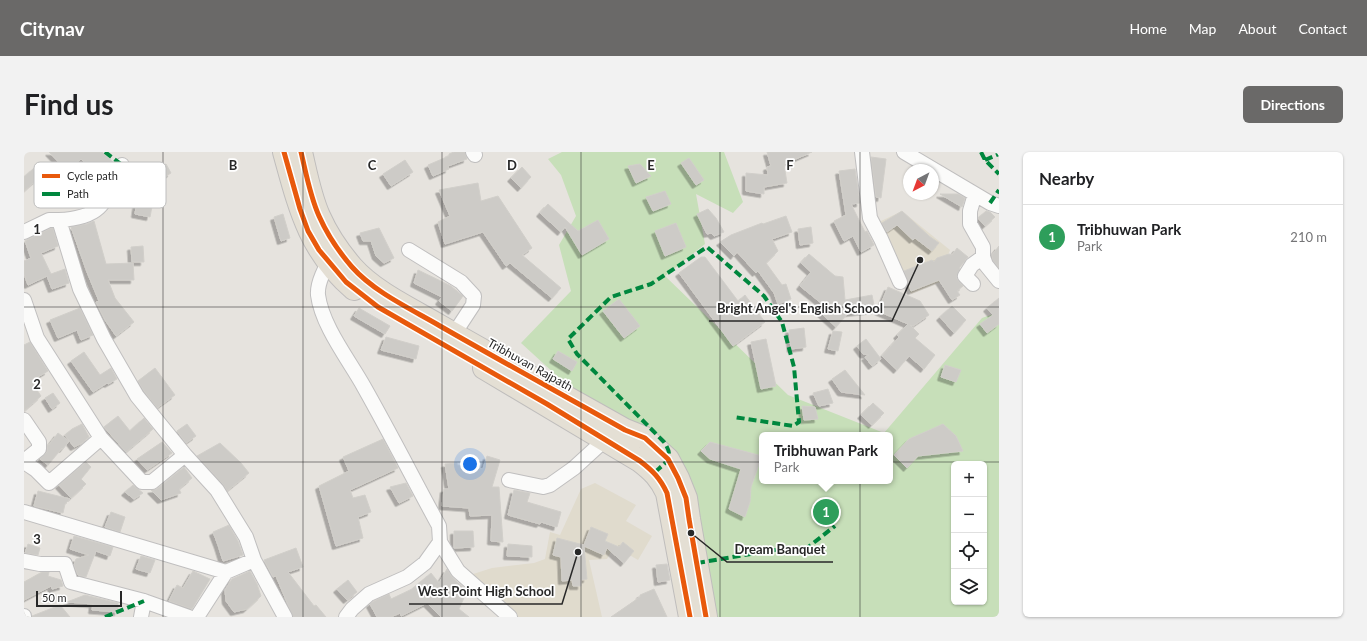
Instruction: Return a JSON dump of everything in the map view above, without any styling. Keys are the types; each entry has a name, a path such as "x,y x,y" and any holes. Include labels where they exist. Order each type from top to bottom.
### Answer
{"highway":[{"name":"Tribhuvan Rajpath","path":"284,152 308,230 320,250 352,267 368,281 398,301 454,334 625,430 645,438 668,459 686,498 706,617"},
{"name":"Tribhuvan Rajpath","path":"300,152 319,215 328,234 334,257 346,282 378,307 640,461 655,472 667,492 690,617"}],"street":[{"path":"862,152 870,218 900,282"},
{"path":"904,152 974,194 999,206"},
{"path":"974,194 970,211 970,224 983,248 983,257 986,265 999,281"},
{"path":"24,232 48,220 80,217 98,208"},
{"path":"59,220 80,289 104,339 137,396 185,455 216,490 246,537 254,560 285,617"},
{"path":"409,250 461,282 474,296 473,305 454,334"},
{"path":"334,257 321,278 318,294 325,322 364,387 439,526 440,542 458,571 510,617"},
{"path":"972,284 965,276 972,265 983,257"},
{"path":"24,300 36,338 101,438 142,482 152,482 185,455"},
{"path":"24,420 39,442 39,449 24,461 36,470 49,484 101,438"},
{"path":"509,480 543,487 550,485 574,468 597,447 603,439"},
{"path":"24,512 226,572"},
{"path":"346,617 352,608 369,594 407,577 425,563 440,542"},
{"path":"197,617 226,572 254,560"},
{"path":"24,561 40,564 65,564 71,582 144,601 189,617"},
{"path":"141,617 144,601"}],"shaded area":[{"path":"902,211 950,250 941,271 940,282 911,294 877,223"},
{"path":"595,483 636,505 626,521 652,536 638,560 614,546 607,559 589,560 602,617 515,617 470,575 492,568 534,563 545,559 550,532 560,535 581,489"}],"green space":[{"path":"562,152 724,152 743,202 733,213 696,194 705,244 665,276 788,395 881,432 759,432 759,484 893,484 893,432 885,432 982,318 999,312 999,617 717,617 704,542 655,472 613,427 521,343 571,291 559,245 576,216 561,175 548,159"}],"building":[{"path":"49,152 102,152 113,162 84,162 81,159 78,162 58,162"},
{"path":"454,152 465,152 467,159 448,166 449,169 433,176 428,165 449,156 449,154"},
{"path":"767,152 812,152 784,164 787,183 764,187 764,194 746,191 746,173 768,175 767,167 771,166"},
{"path":"871,157 886,159 881,198 876,197"},
{"path":"689,158 704,180 696,185 681,163"},
{"path":"405,160 413,172 391,186 383,174"},
{"path":"166,164 171,173 166,176"},
{"path":"640,164 651,176 636,183 628,166"},
{"path":"522,167 531,177 521,188 511,178"},
{"path":"34,168 34,182 24,191 24,177"},
{"path":"855,169 860,203 851,204 865,232 867,231 874,245 861,252 853,236 844,241 834,221 846,215 839,171"},
{"path":"478,183 481,201 498,196 532,248 522,255 561,288 552,298 510,263 506,266 483,232 445,244 438,222 450,216 439,190"},
{"path":"665,191 671,204 653,211 646,197"},
{"path":"940,194 958,194 965,198 962,207"},
{"path":"548,204 578,231 598,220 609,239 582,255 565,227 561,232 540,213"},
{"path":"136,208 152,208 150,217 135,214"},
{"path":"708,209 716,218 724,232 714,236 711,233 707,234 697,214"},
{"path":"902,211 929,236 939,243 932,251 915,238 913,240 897,225 887,232 882,223"},
{"path":"986,211 990,212 995,217 985,226 978,218"},
{"path":"283,214 290,238 281,241 274,217"},
{"path":"786,216 792,232 772,239 778,251 766,263 782,285 786,284 791,299 778,304 774,293 758,271 756,273 737,252 734,256 720,242 731,235 762,223 763,224"},
{"path":"94,221 106,264 133,263 134,280 108,280 115,298 134,322 116,336 105,320 96,302 99,301 71,227"},
{"path":"676,223 686,247 665,256 655,231"},
{"path":"811,227 813,243 800,245 798,229"},
{"path":"53,228 58,246 41,253 51,274 65,269 69,283 52,289 47,276 28,285 24,274 24,261 31,258 25,241"},
{"path":"379,228 394,258 384,263 376,256 371,241 363,241 360,233"},
{"path":"143,246 144,262 132,262 131,247"},
{"path":"999,246 999,268 993,261 992,255"},
{"path":"957,248 968,257 959,268 960,269 957,275 957,279 963,286 957,291 960,295 952,300 939,280 911,291 904,271 932,260 934,262 937,258 949,254 952,255"},
{"path":"809,254 835,276 843,277 845,300 872,295 875,310 848,313 836,327 821,313 826,307 800,286 811,272 801,263"},
{"path":"701,257 705,257 738,301 745,295 765,322 733,346 679,273"},
{"path":"418,270 451,286 463,296 452,311 439,301 442,297 414,283"},
{"path":"888,287 920,301 929,315 913,326 910,325 919,334 915,338 935,355 924,369 909,356 897,370 882,356 899,337 897,335 908,324 878,311"},
{"path":"999,298 999,324 987,333 980,324 993,315 987,308"},
{"path":"619,299 640,326 624,338 603,311"},
{"path":"952,306 966,320 954,333 940,317"},
{"path":"80,308 93,335 81,340 77,330 58,338 50,320"},
{"path":"359,308 390,326 385,334 354,316"},
{"path":"804,328 806,347 791,349 789,330"},
{"path":"833,331 842,332 838,351 828,349"},
{"path":"386,337 419,346 416,359 381,350"},
{"path":"766,339 776,386 761,389 751,342"},
{"path":"866,339 881,359 872,366 865,357 869,355 863,354 857,346"},
{"path":"30,342 48,371 31,381 41,396 24,411 24,345"},
{"path":"558,351 577,362 572,371 553,359"},
{"path":"84,352 100,375 111,368 117,379 108,384 107,383 93,392 71,361"},
{"path":"945,365 961,370 956,382 941,377"},
{"path":"155,368 175,395 157,408 138,381"},
{"path":"845,370 865,395 841,392 832,379"},
{"path":"828,389 833,403 819,406 813,393"},
{"path":"53,393 60,403 52,409 45,398"},
{"path":"873,403 884,413 872,425 861,415"},
{"path":"802,406 815,407 818,419 804,420"},
{"path":"118,416 130,431 144,418 153,429 126,452 104,427"},
{"path":"82,424 89,437 74,447 65,435 72,429"},
{"path":"187,424 196,436 186,443 177,431"},
{"path":"943,424 956,436 963,451 918,456 907,468 894,455 909,439"},
{"path":"58,433 69,441 48,465 40,459 47,452 48,444 49,445"},
{"path":"383,439 398,468 350,490 353,498 365,495 371,512 358,517 363,538 336,546 319,486 349,471 343,457"},
{"path":"162,442 172,453 147,470 137,459"},
{"path":"710,442 759,455 759,464 751,487 750,502 745,517 729,509 741,469 710,459 701,451"},
{"path":"220,443 249,473 227,491 223,484 197,456"},
{"path":"487,456 500,460 492,487 499,487 503,542 491,541 492,515 470,516 469,508 442,506 444,489 449,489 445,464 457,463 457,465 483,469"},
{"path":"86,462 91,467 81,479 86,484 71,498 59,485"},
{"path":"184,467 192,478 179,489 181,493 161,500 151,490 157,489"},
{"path":"406,483 413,496 399,503 390,487"},
{"path":"133,485 143,493 134,499 125,492"},
{"path":"514,490 530,493 527,502 561,512 557,527 508,515"},
{"path":"38,491 70,499 65,504 63,513 34,506"},
{"path":"111,512 125,517 120,532 105,527"},
{"path":"229,525 238,541 243,555 223,561 213,532"},
{"path":"591,527 608,534 605,541 619,547 623,542 634,551 624,563 607,548 604,555 584,546 587,579 581,580 581,586 573,586 572,580 562,581 561,557 553,555 557,538 584,545"},
{"path":"454,531 473,531 474,547 454,548"},
{"path":"74,536 113,547 110,556 96,551 86,577 78,575 74,565 76,559 89,555 70,549"},
{"path":"28,544 40,548 38,555 25,553"},
{"path":"508,544 532,546 532,557 507,556"},
{"path":"296,548 303,567 288,572 314,606 316,605 326,617 293,617 276,576 273,577 264,560"},
{"path":"141,556 155,560 150,573 136,569"},
{"path":"667,564 670,580 658,582 656,565"},
{"path":"447,569 452,577 467,591 459,609 469,617 441,617 427,603 401,616 400,613 391,617 377,617 370,604 374,601 389,594 391,599 412,589 431,573 439,583"},
{"path":"193,571 210,579 192,609 169,601 177,585 183,588"},
{"path":"250,571 261,596 247,609 234,612 226,601 225,590 232,579"},
{"path":"42,572 49,572 48,576 61,580 63,586 52,589 51,586 24,600 24,582"},
{"path":"348,580 357,592 347,600 337,589"},
{"path":"654,589 667,617 611,617 640,597 640,595"},
{"path":"85,595 118,603 118,612 92,610 93,604 67,602"},
{"path":"60,605 70,617 32,617 32,616"}],"marked path":[{"path":"105,152 118,162"},
{"path":"981,152 985,160 999,174"},
{"path":"985,160 999,154"},
{"path":"990,203 999,190"},
{"path":"655,472 666,462 669,456 669,452 664,442 577,354 568,339 611,297 651,284 707,247 764,296 782,322 794,367 799,422 793,426 734,417"},
{"path":"697,563 781,549 807,548 835,526"},
{"path":"105,617 144,601"}],"cycle path":[{"path":"284,152 300,209 308,231 319,250 346,282 378,307 547,404 640,461 656,475 667,493 690,617"},
{"path":"301,152 311,192 322,223 338,249 361,276 382,292 405,306 625,430 645,438 668,459 686,498 706,617"}],"place":[{"name":"Bright Angel's English School","path":"920,260"},
{"name":"Tribhuwan Park","path":"826,512"},
{"name":"Dream Banquet","path":"691,533"},
{"name":"West Point High School","path":"578,552"}]}
